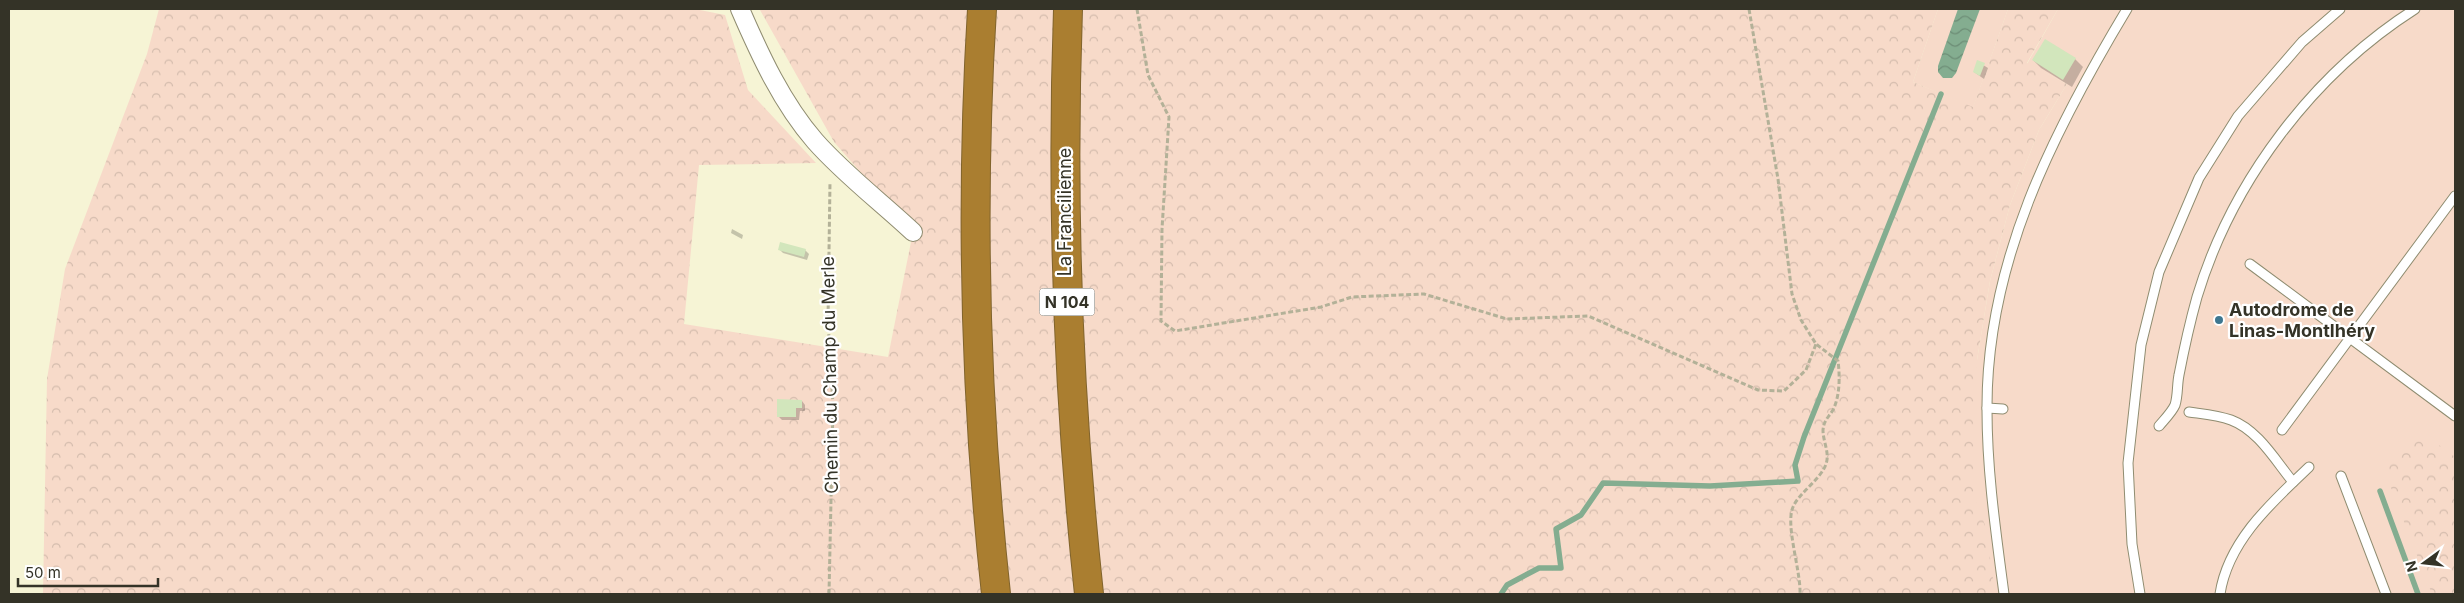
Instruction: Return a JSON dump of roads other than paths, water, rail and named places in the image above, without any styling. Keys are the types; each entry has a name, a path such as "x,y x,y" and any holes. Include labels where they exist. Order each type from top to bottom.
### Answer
{"highway":[{"path":"982,9 976,161 978,385 988,520 996,594"},
{"name":"La Francilienne","path":"1068,9 1064,169 1065,272 1070,380 1089,594"}],"street":[{"path":"740,9 769,71 791,108 815,141 913,232"}],"lane":[{"path":"2004,594 1989,472 1987,408 1992,340 2006,266 2023,210 2054,142 2091,70 2127,9"},
{"path":"2140,594 2132,544 2128,463 2141,345 2159,272 2200,178 2238,116 2302,42 2340,9"},
{"path":"2159,426 2175,406 2184,350 2203,279 2228,222 2257,171 2277,140 2340,67 2365,44 2415,9"},
{"path":"2282,430 2455,196"},
{"path":"2250,264 2455,416"},
{"path":"1987,408 2003,409"},
{"path":"2189,412 2219,416 2239,424 2261,442 2293,482"},
{"path":"2220,594 2228,568 2239,545 2254,523 2309,467"},
{"path":"2341,476 2386,594"}],"water":[{"path":"1958,9 1980,9 1956,73 1952,78 1943,78 1938,72 1938,66"}],"waterway":[{"path":"1501,594 1507,585 1539,568 1561,568 1556,529 1581,515 1603,483 1710,486 1798,481 1795,465 1804,437 1941,94"},
{"path":"2380,491 2418,594"}],"place":[{"name":"Autodrome de Linas-Montlhéry","path":"2219,320"}]}
